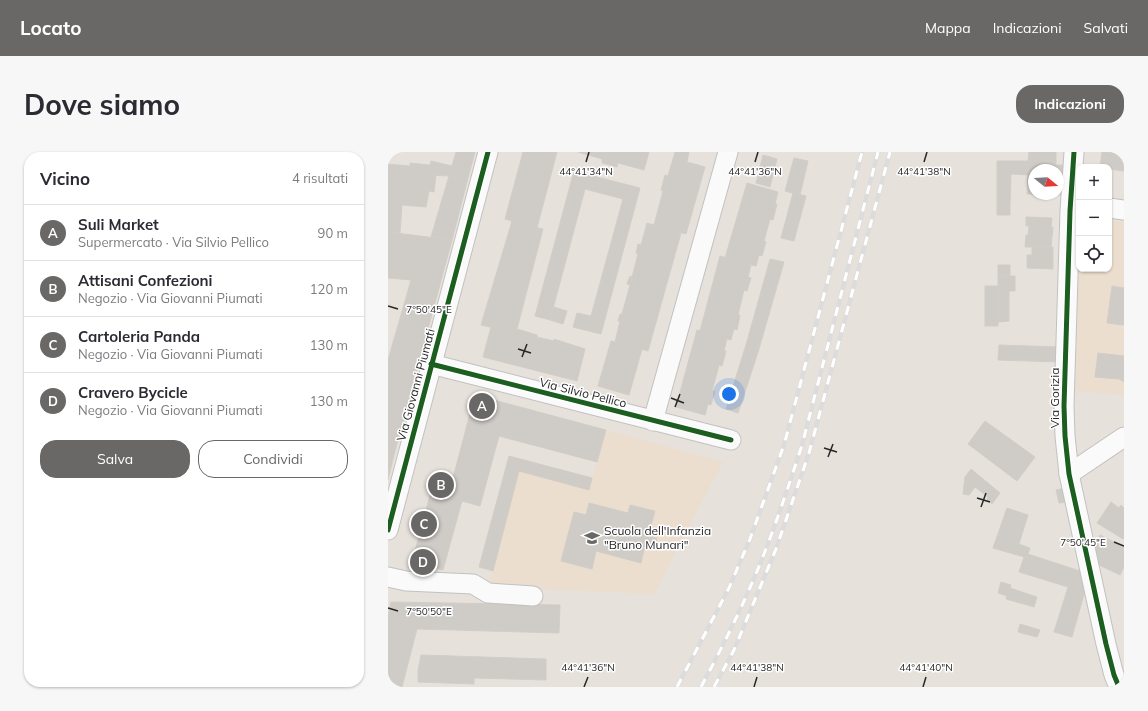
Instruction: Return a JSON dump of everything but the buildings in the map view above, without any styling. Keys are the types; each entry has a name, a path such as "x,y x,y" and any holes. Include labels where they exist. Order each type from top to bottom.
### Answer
{"street":[{"name":"Via Giovanni Piumati","path":"388,530 392,500 431,364 488,152"},
{"path":"653,420 728,152"},
{"name":"Via Gorizia","path":"1074,152 1075,204 1064,406 1065,436 1069,474 1106,644 1114,675 1119,687"},
{"path":"1112,208 1124,210"},
{"name":"Via Silvio Pellico","path":"431,364 731,440"},
{"path":"1069,474 1124,437"},
{"path":"388,577 406,581 473,584 488,593 533,596"}],"shaded area":[{"path":"1112,220 1124,222 1124,397 1113,394 1074,391 1077,272 1112,272"},
{"name":"Scuola dell'Infanzia \"Bruno Munari\"","path":"606,430 723,462 654,594 489,587 519,471 589,490"}],"railway":[{"path":"677,687 729,588 750,539 784,445 862,152"},
{"path":"701,687 750,588 793,473 802,445 878,152"},
{"path":"714,687 734,650 776,549 809,453 890,152"}],"cycle path":[{"path":"388,530 488,152"},
{"path":"1074,152 1070,211 1064,406 1065,436 1069,474 1106,644 1114,675 1119,687"},
{"path":"431,364 731,440"}],"place":[{"name":"Suli Market","path":"482,406"},
{"name":"Attisani Confezioni","path":"441,485"},
{"name":"Cartoleria Panda","path":"424,524"},
{"name":"Scuola dell'Infanzia \"Bruno Munari\"","path":"592,538"},
{"name":"Cravero Bycicle","path":"423,562"}]}
